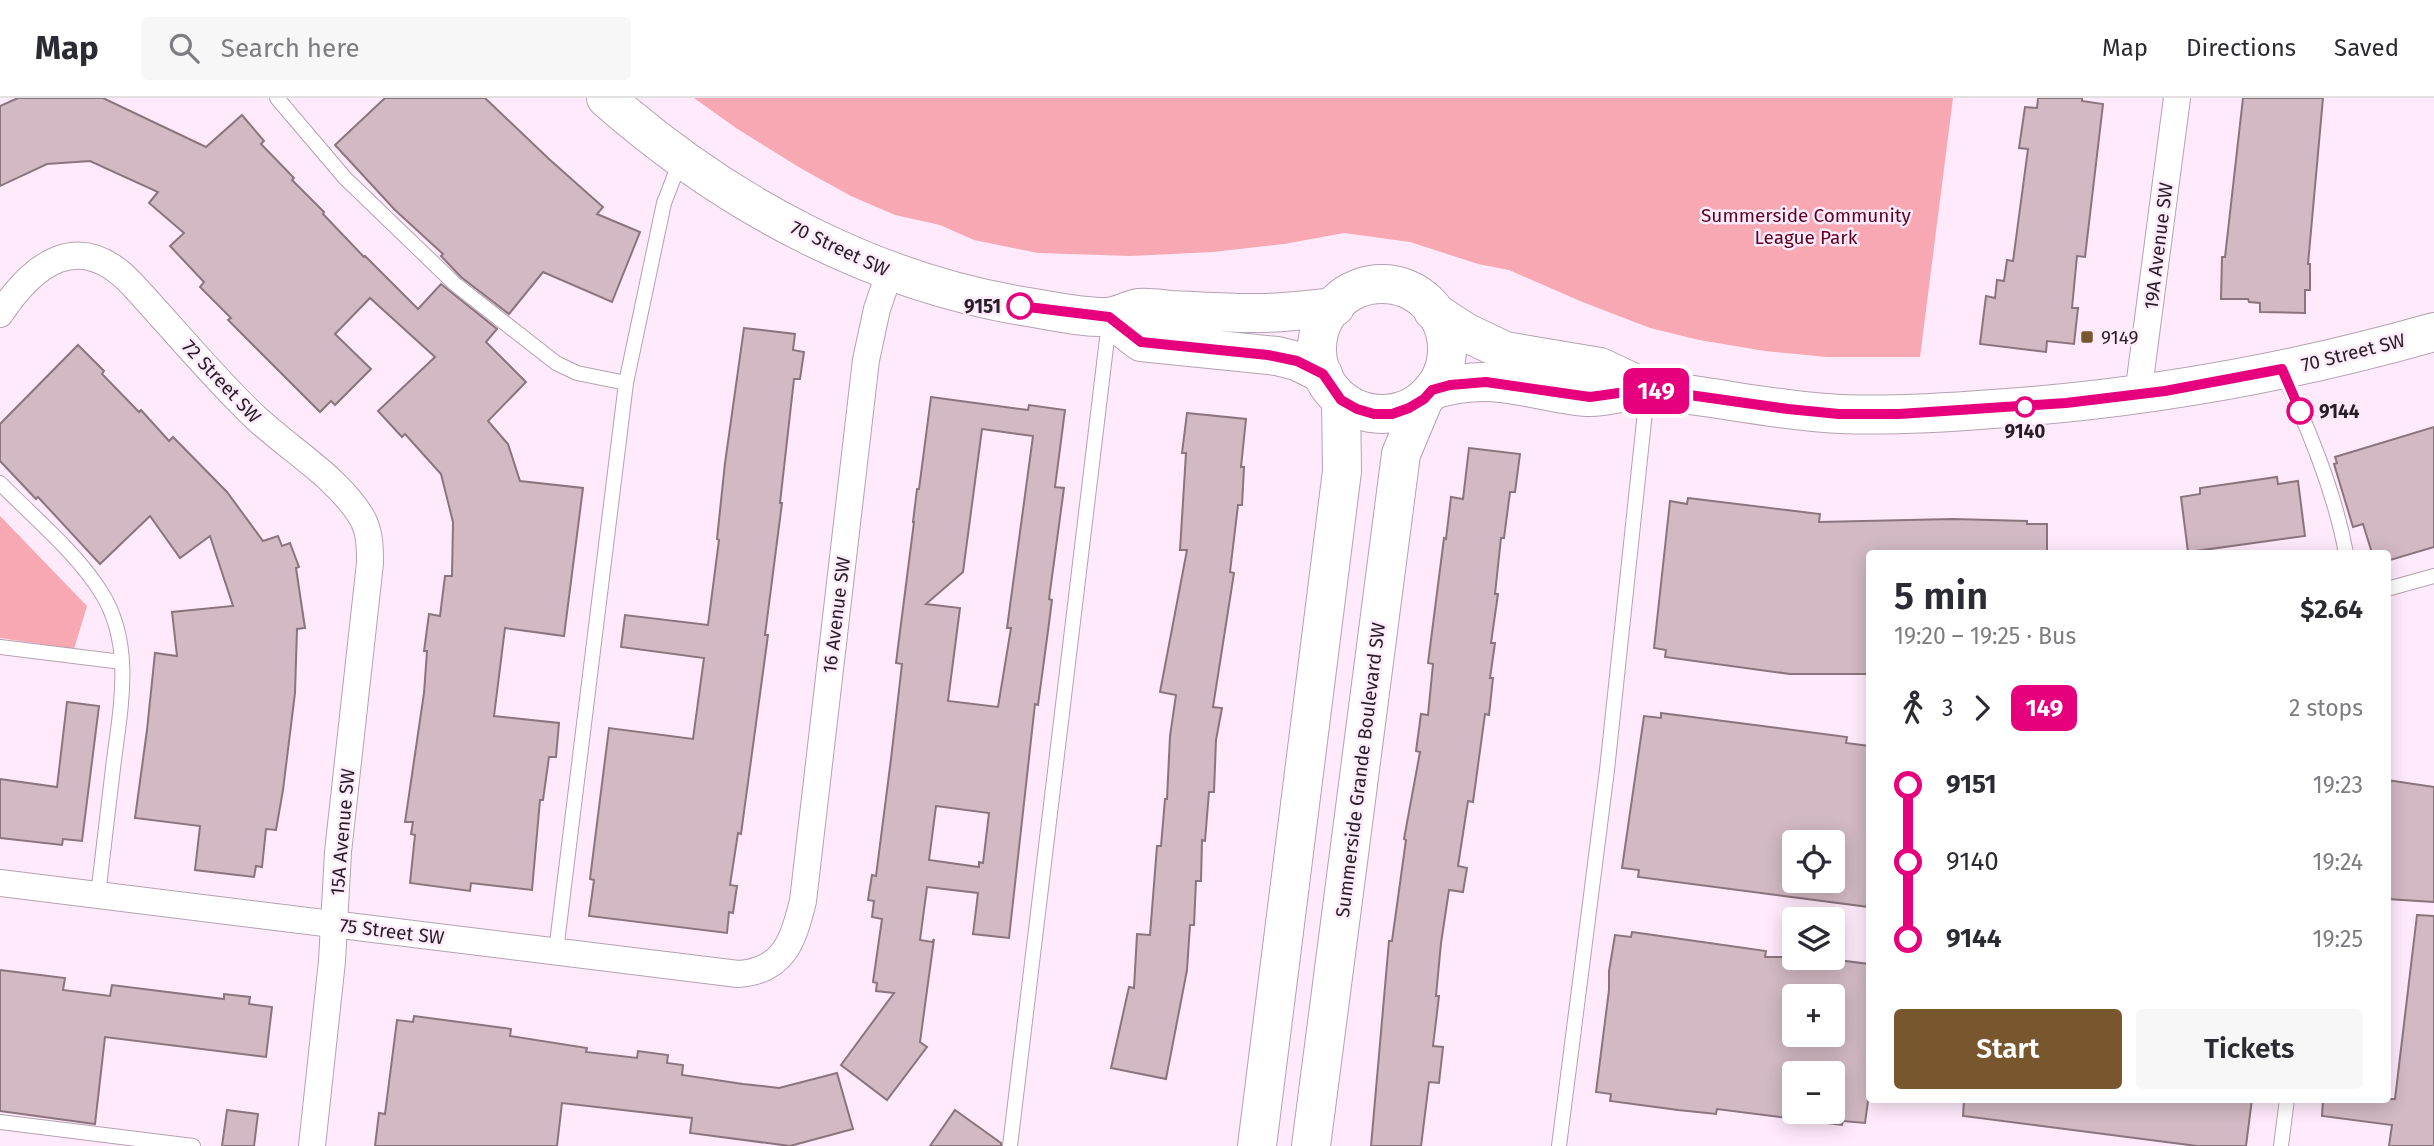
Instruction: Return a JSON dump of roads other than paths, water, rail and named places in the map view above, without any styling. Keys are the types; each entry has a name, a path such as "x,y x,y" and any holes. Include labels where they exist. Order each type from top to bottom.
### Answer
{"street":[{"name":"70 Street SW","path":"606,98 682,158 789,225 890,271 981,299 1062,313 1109,317 1138,309 1272,313 1335,307"},
{"name":"19A Avenue SW","path":"2138,395 2177,98"},
{"name":"72 Street SW","path":"0,314 27,279 45,264 60,257 74,255 108,264 120,271 254,416 334,484 364,519"},
{"name":"16 Avenue SW","path":"779,956 796,929 803,901 866,360 877,309 890,271"},
{"path":"1109,317 1141,342 1277,356 1297,361 1332,387 1357,409 1383,414 1409,408 1428,394 1443,374 1448,342 1444,326 1425,299 1410,289 1394,284 1360,286 1345,294 1321,324 1317,344 1318,365 1332,387 1342,471 1257,1146"},
{"name":"70 Street SW","path":"1433,311 1465,332 1498,348 1600,366 1647,389"},
{"name":"70 Street SW","path":"1428,394 1450,385 1486,382 1590,397 1647,389 1788,409 1875,414 2041,406 2138,395 2282,369 2434,332"},
{"name":"Summerside Grande Boulevard SW","path":"1311,1146 1401,454 1428,394"},
{"name":"15A Avenue SW","path":"312,1146 334,924 338,852 370,563 369,540 364,519"},
{"name":"75 Street SW","path":"0,883 737,974 755,973 769,967 779,956"}],"lane":[{"path":"276,98 345,178 455,284 556,363 577,373 626,383"},
{"path":"556,951 626,383 664,203 682,158"},
{"path":"1010,1146 1109,317"},
{"path":"2282,369 2331,494 2345,550"},
{"path":"1559,1146 1607,770 1647,389"},
{"path":"0,483 78,562 102,592 118,631 122,662 121,696 98,895"},
{"path":"2391,588 2434,576"},
{"path":"0,647 122,662"},
{"path":"2281,1146 2286,1103"},
{"path":"0,1122 193,1146"}],"place":[{"name":"9151","path":"1020,306"},
{"name":"9149","path":"2087,337"},
{"name":"9140","path":"2025,407"},
{"name":"9144","path":"2300,411"}],"park label":[{"name":"Summerside Community League Park","path":"1806,226"}]}
